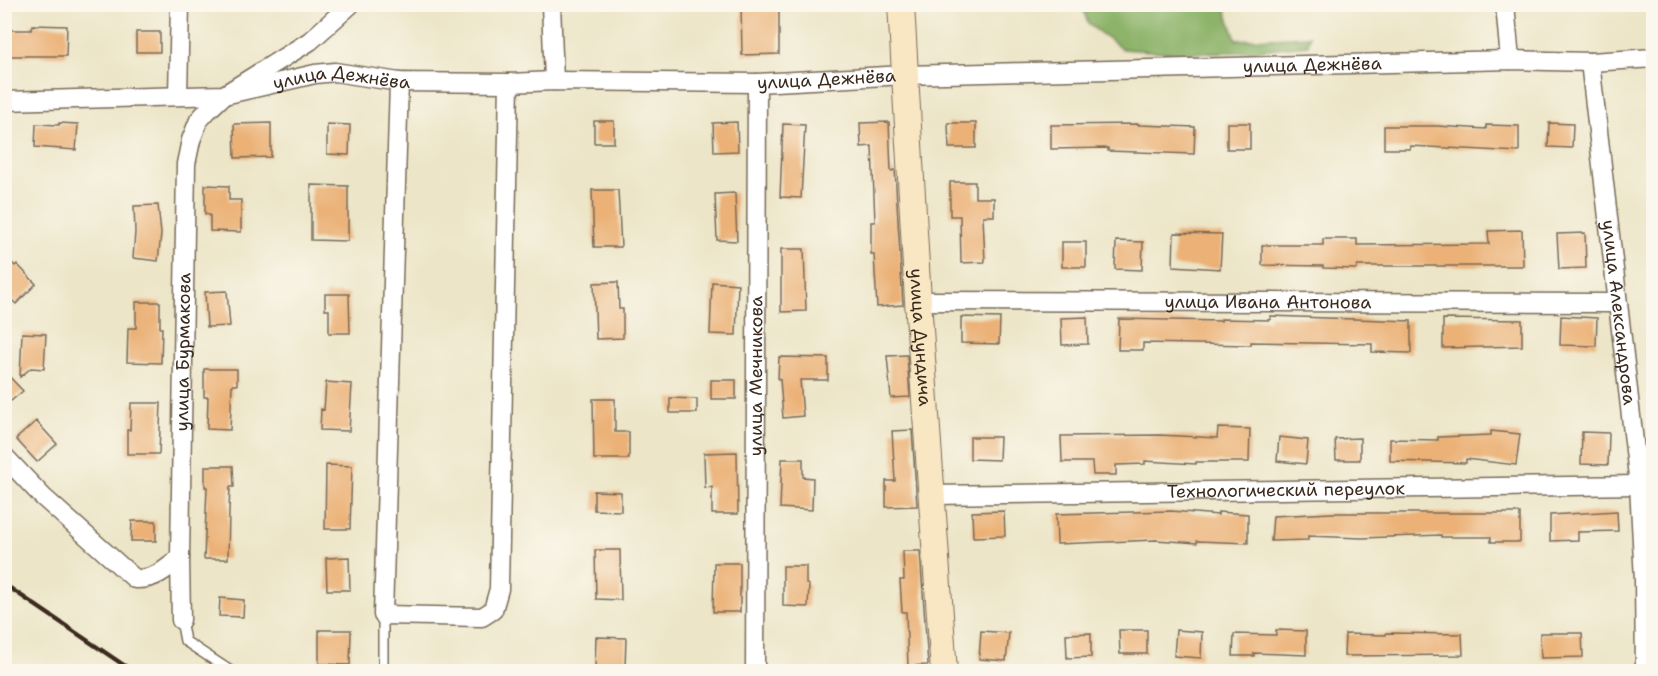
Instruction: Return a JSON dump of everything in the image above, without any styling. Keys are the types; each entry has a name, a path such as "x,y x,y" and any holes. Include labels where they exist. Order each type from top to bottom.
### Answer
{"street":[{"path":"178,95 180,4"},
{"name":"улица Бурмакова","path":"181,620 186,164 190,140 199,120 224,95 310,41 351,4"},
{"path":"551,4 554,81"},
{"name":"улица Дундича","path":"901,4 918,302 944,672"},
{"path":"1505,4 1510,60"},
{"name":"улица Дежнёва","path":"4,101 224,95 315,74 335,72 399,82 757,83 905,75 1510,60 1590,62 1653,58"},
{"name":"улица Александрова","path":"1590,62 1639,485 1644,580 1645,672"},
{"path":"399,82 383,615 482,617 493,610 499,589 509,83"},
{"name":"улица Мечникова","path":"755,672 757,83"},
{"name":"улица Ивана Антонова","path":"918,302 1617,303"},
{"path":"4,456 43,497 135,579 146,580 164,572 180,557"},
{"name":"Технологический переулок","path":"932,495 1639,485"}],"lane":[{"path":"383,615 383,672"},
{"path":"181,620 185,641 232,672"}],"green space":[{"path":"1082,5 1224,5 1236,40 1310,36 1308,45 1239,52 1176,53 1123,49 1088,24"}],"building":[{"path":"741,4 779,4 779,54 742,55"},
{"path":"32,25 67,26 66,56 4,56 4,30 31,30"},
{"path":"136,32 160,32 160,52 136,52"},
{"path":"594,121 614,121 614,143 594,143"},
{"path":"737,122 738,151 714,152 713,123"},
{"path":"889,122 891,171 895,170 903,305 877,307 874,254 871,254 871,222 875,222 872,146 861,147 860,123"},
{"path":"59,123 78,124 76,150 35,147 36,124 59,125"},
{"path":"271,123 271,157 235,158 234,124"},
{"path":"948,123 976,123 976,148 949,148"},
{"path":"1227,123 1250,123 1250,149 1227,149"},
{"path":"1549,123 1573,124 1572,148 1548,147"},
{"path":"327,124 350,125 349,155 327,154"},
{"path":"783,124 805,125 801,198 780,197"},
{"path":"1139,124 1195,127 1194,154 1108,151 1108,148 1051,149 1051,125"},
{"path":"1486,125 1519,126 1519,152 1411,146 1410,149 1384,149 1384,126 1486,129"},
{"path":"950,182 975,182 975,198 994,198 994,216 983,216 985,262 961,263 960,216 950,216"},
{"path":"205,185 229,186 229,200 241,200 241,232 210,231 210,215 205,214"},
{"path":"311,185 348,186 348,241 311,240"},
{"path":"592,190 618,190 621,247 594,247"},
{"path":"735,193 737,241 717,240 715,194"},
{"path":"158,205 161,234 158,261 133,258 134,206"},
{"path":"1522,230 1523,266 1357,266 1357,269 1262,265 1262,245 1323,245 1323,239 1357,239 1357,245 1489,244 1488,231"},
{"path":"1174,233 1222,234 1220,269 1173,266"},
{"path":"1585,233 1586,268 1559,269 1557,234"},
{"path":"1116,241 1143,242 1142,270 1115,269"},
{"path":"1062,242 1086,242 1086,267 1062,267"},
{"path":"781,249 804,249 806,311 781,312"},
{"path":"4,255 15,266 17,264 36,284 16,304 4,293"},
{"path":"618,282 619,309 623,309 623,338 596,339 594,283"},
{"path":"712,282 738,284 736,335 710,334"},
{"path":"227,291 230,326 207,327 205,292"},
{"path":"325,294 349,294 350,333 329,333 329,310 325,310"},
{"path":"136,302 160,302 161,363 127,362 128,328 136,328"},
{"path":"1270,316 1411,321 1411,353 1372,352 1372,344 1251,342 1251,345 1143,343 1143,350 1118,350 1119,319 1221,321 1221,319 1270,320"},
{"path":"1561,316 1597,318 1596,346 1560,345"},
{"path":"961,317 1000,318 999,344 961,343"},
{"path":"1087,317 1088,344 1062,345 1061,318"},
{"path":"1443,319 1522,320 1522,346 1443,348"},
{"path":"22,333 46,334 44,369 31,368 20,377"},
{"path":"907,355 910,397 891,398 887,356"},
{"path":"779,357 828,358 828,380 800,380 803,416 783,418 780,379 778,379"},
{"path":"204,369 237,369 237,385 232,385 230,430 207,429 208,397 204,397"},
{"path":"4,371 23,391 11,401 4,393"},
{"path":"711,380 736,380 736,399 711,399"},
{"path":"326,382 352,384 349,431 320,430"},
{"path":"670,398 697,399 697,413 670,413"},
{"path":"593,399 615,399 615,432 629,432 629,459 594,459"},
{"path":"131,403 161,403 159,454 127,454 127,430 130,430"},
{"path":"36,421 57,444 37,462 16,439"},
{"path":"1218,428 1250,429 1249,462 1196,462 1196,464 1145,461 1145,464 1116,465 1116,475 1093,475 1092,462 1062,462 1061,436 1160,435 1217,438"},
{"path":"912,430 917,506 886,507 886,481 895,481 892,431"},
{"path":"1491,431 1520,434 1516,465 1466,459 1466,463 1390,461 1390,439 1438,440 1438,437 1491,435"},
{"path":"1582,432 1609,433 1608,465 1581,464"},
{"path":"970,437 1000,437 999,460 970,459"},
{"path":"1279,437 1308,440 1306,464 1277,461"},
{"path":"1360,438 1360,460 1336,460 1335,439"},
{"path":"737,452 738,514 712,514 712,487 705,488 704,453"},
{"path":"782,459 803,459 803,477 813,478 812,510 780,508"},
{"path":"326,465 352,466 350,529 325,529"},
{"path":"205,466 233,466 234,487 230,487 228,559 204,559 207,487 205,487"},
{"path":"594,491 621,492 621,511 594,510"},
{"path":"1004,511 1005,536 973,537 972,512"},
{"path":"1171,511 1218,515 1218,512 1248,514 1248,543 1156,540 1057,544 1056,514"},
{"path":"1617,511 1618,531 1578,532 1578,540 1550,541 1550,515"},
{"path":"1331,513 1520,513 1520,542 1491,542 1491,537 1441,537 1441,535 1362,538 1308,536 1308,540 1271,541 1273,516"},
{"path":"132,521 156,521 156,541 131,541"},
{"path":"595,550 620,550 621,600 596,599"},
{"path":"903,551 920,551 928,665 908,666 906,612 902,612 900,580 904,580"},
{"path":"349,557 350,590 327,590 326,558"},
{"path":"714,563 740,563 740,612 713,612"},
{"path":"783,566 806,566 806,584 809,585 808,607 783,606"},
{"path":"220,598 244,600 243,617 219,616"},
{"path":"319,630 351,630 350,665 319,664"},
{"path":"1119,630 1147,630 1147,654 1120,654"},
{"path":"1176,630 1202,632 1201,658 1174,656"},
{"path":"1276,630 1306,631 1306,655 1254,653 1254,656 1233,656 1234,634 1276,635"},
{"path":"981,631 1009,633 1006,661 979,659"},
{"path":"1091,633 1091,657 1067,658 1066,634"},
{"path":"1386,633 1462,634 1463,655 1344,656 1345,634 1386,635"},
{"path":"1540,633 1582,633 1583,657 1541,658"},
{"path":"596,637 626,638 625,668 595,668"}],"railway":[{"path":"4,584 134,672"}]}
